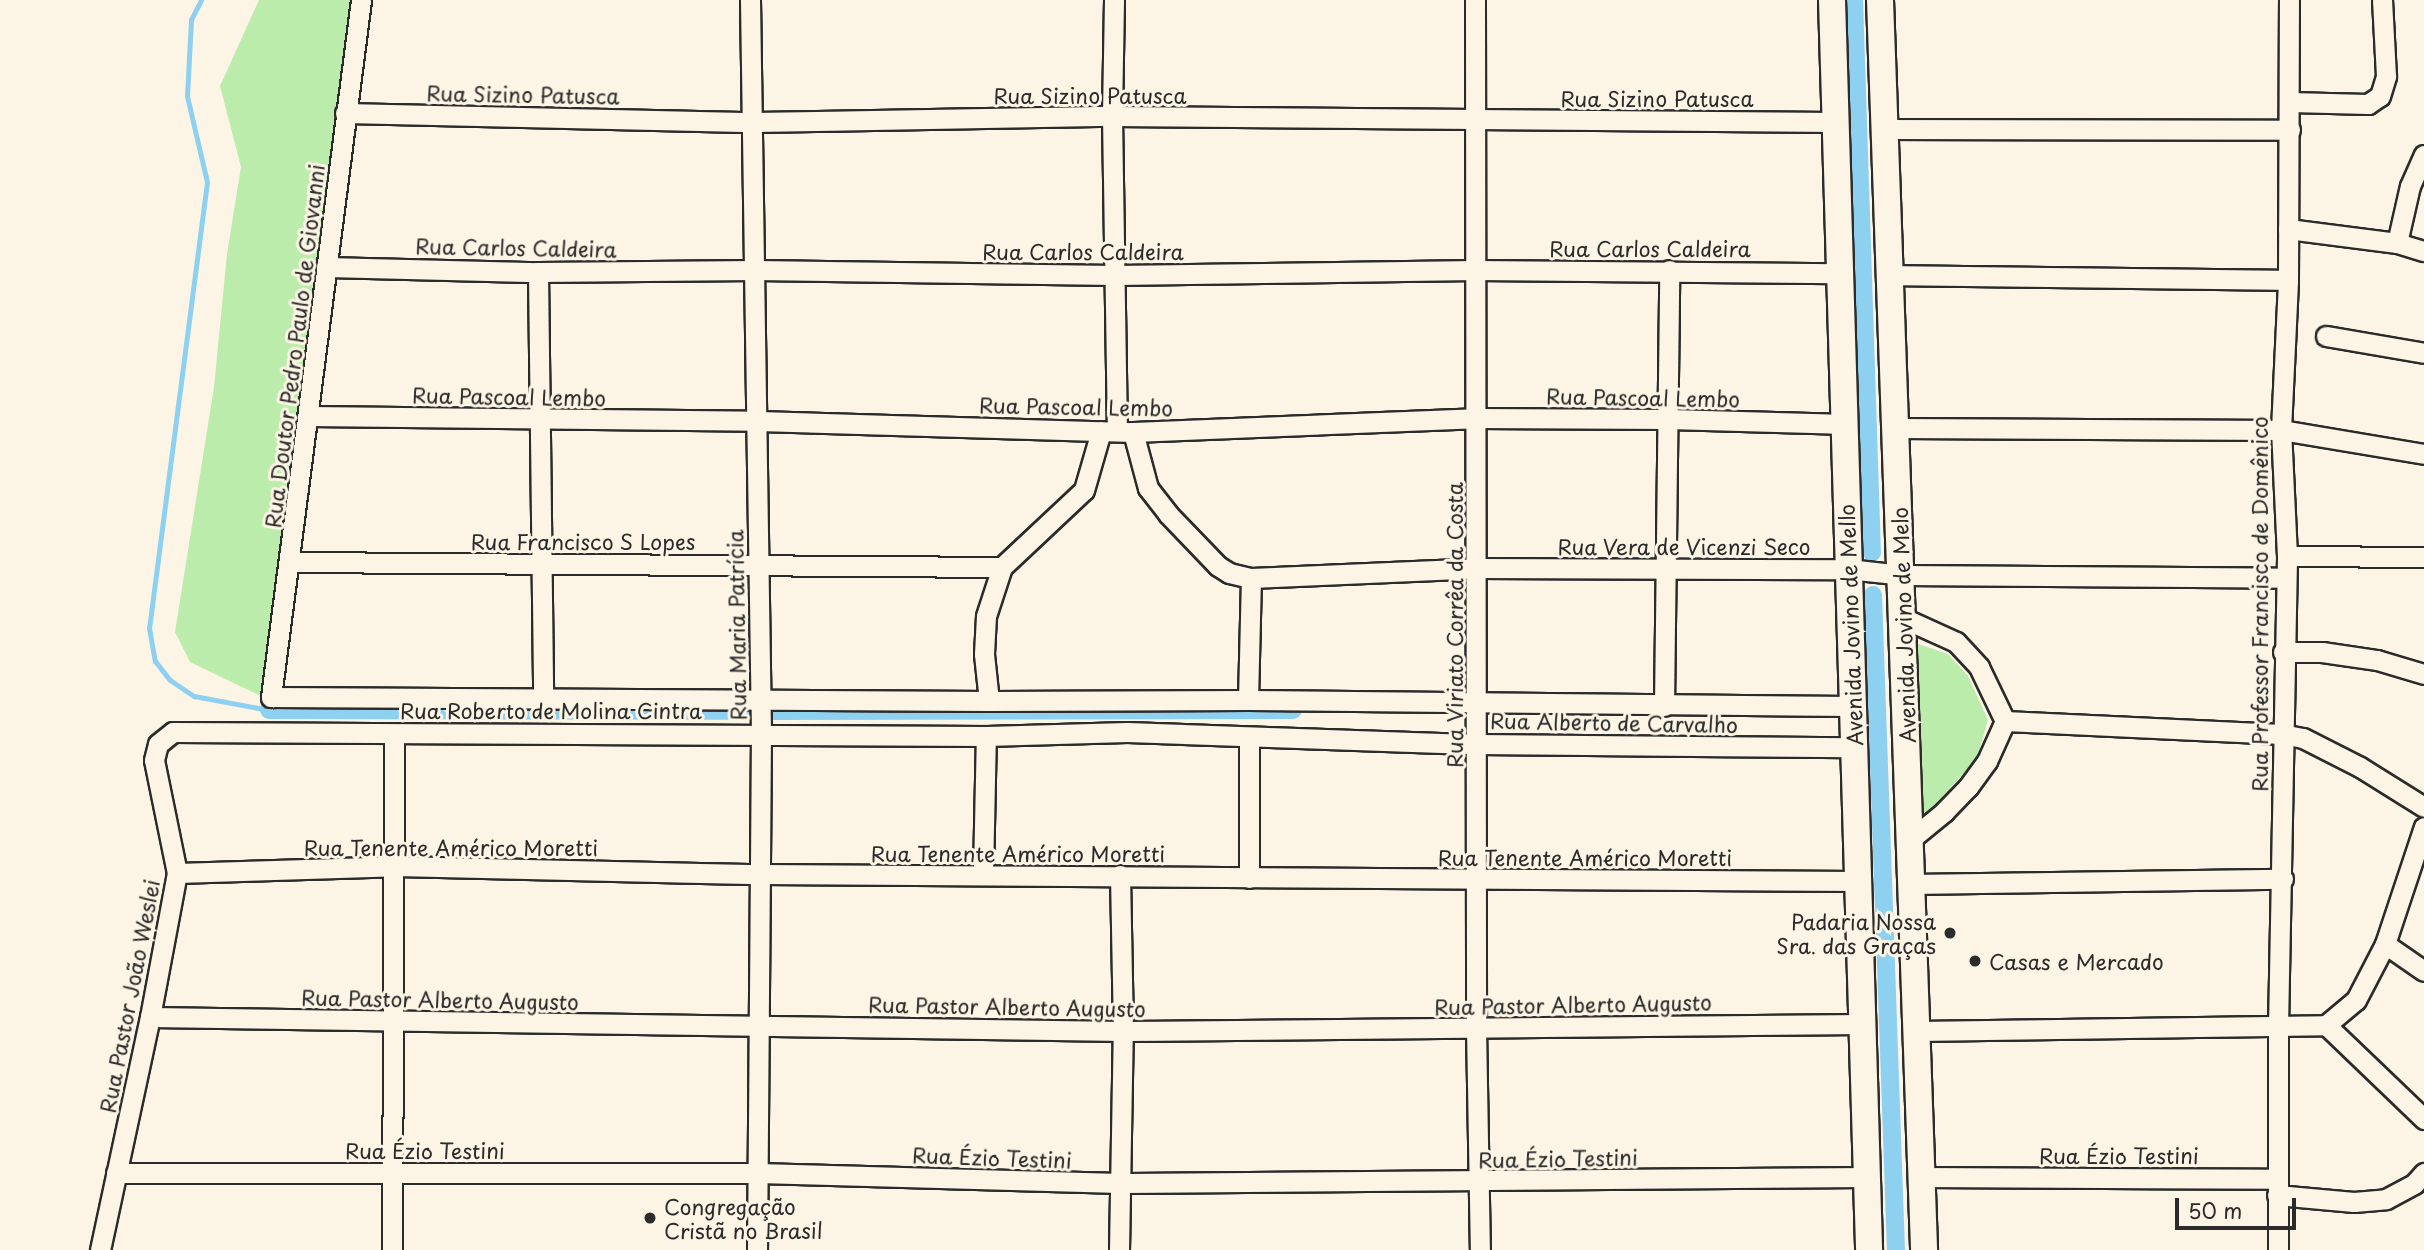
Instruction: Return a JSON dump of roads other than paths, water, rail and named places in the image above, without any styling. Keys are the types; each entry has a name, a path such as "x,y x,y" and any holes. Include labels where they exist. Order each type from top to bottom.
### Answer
{"main road":[{"name":"Avenida Jovino de Mello","path":"1832,0 1870,1250"},
{"name":"Avenida Jovino de Melo","path":"1880,0 1924,1250"}],"street":[{"name":"Rua Doutor Pedro Paulo de Giovanni","path":"271,697 291,562 361,0"},
{"name":"Rua Maria Patrícia","path":"750,0 758,421 761,874 757,1250"},
{"path":"1114,0 1112,116 1117,431 1148,488 1209,558 1229,573 1251,578 1248,700"},
{"name":"Rua Viriato Corrêa da Costa","path":"1475,0 1478,744 1476,1027 1480,1250"},
{"name":"Rua Professor Francisco de Domênico","path":"2278,1250 2278,1027 2283,879 2283,652 2287,556 2281,430 2288,280 2289,0"},
{"path":"2290,102 2368,104 2380,96 2386,76 2382,0"},
{"name":"Rua Sizino Patusca","path":"345,113 754,122 1112,116 1835,122"},
{"path":"1886,130 2290,130"},
{"path":"2397,243 2410,186 2424,155"},
{"path":"2288,229 2397,243 2424,251"},
{"name":"Rua Carlos Caldeira","path":"326,267 538,272 755,270 1115,275 1476,270 1839,272"},
{"path":"1664,706 1669,270"},
{"path":"538,272 542,421 542,697"},
{"path":"1891,275 2288,280"},
{"path":"2326,336 2424,353"},
{"name":"Rua Pascoal Lembo","path":"308,416 542,421 758,421 1117,431 1475,418 1668,419 1843,424"},
{"path":"1897,428 2281,430 2424,454"},
{"path":"989,701 984,654 986,616 1002,567 1084,490 1117,431"},
{"path":"2287,556 2424,557"},
{"name":"Rua Francisco S Lopes","path":"291,562 1002,567"},
{"name":"Rua Vera de Vicenzi Seco","path":"1251,578 1477,568 1848,569 1902,575 2285,578"},
{"path":"1903,618 1956,642 1979,667 2006,721"},
{"path":"2283,652 2322,652 2377,660 2424,674"},
{"name":"Rua Roberto de Molina Cintra","path":"271,697 542,697 986,736 1127,732 1249,737"},
{"name":"Rua Roberto de Molina Cintra","path":"189,731 394,734 760,716 989,701 1248,700"},
{"name":"Rua Alberto de Carvalho","path":"1248,700 1852,706"},
{"path":"2006,721 2282,734 2303,738 2328,749 2424,807"},
{"path":"1911,839 1944,812 1968,787 1987,761 2006,721"},
{"name":"Rua Pastor João Weslei","path":"100,1250 150,1017 177,873 154,761 158,744 164,738 173,732 189,731"},
{"path":"392,1250 394,734"},
{"path":"983,874 986,736"},
{"path":"1249,737 1249,878"},
{"name":"Rua Alberto de Carvalho","path":"1249,737 1478,744 1853,747"},
{"path":"1917,1031 2326,1025 2356,1000 2385,944 2424,827"},
{"name":"Rua Tenente Américo Moretti","path":"177,873 395,866 761,874 1859,881"},
{"path":"1119,1250 1123,1031 1120,876"},
{"path":"1910,884 2283,879"},
{"path":"2385,944 2424,971"},
{"name":"Rua Pastor Alberto Augusto","path":"150,1017 1123,1031 1863,1024"},
{"path":"2326,1025 2424,1119"},
{"name":"Rua Ézio Testini","path":"116,1173 758,1173 1119,1183 1867,1177"},
{"name":"Rua Ézio Testini","path":"1920,1177 2277,1187 2354,1202 2386,1199 2414,1184 2424,1173"}],"waterway":[{"path":"201,0 191,20 187,96 207,182 149,628 155,661 170,680 194,696 269,710"},
{"path":"1854,0 1872,553"},
{"path":"1873,595 1896,1250"},
{"path":"269,710 745,711"},
{"path":"773,711 1293,710"}],"place":[{"name":"Padaria Nossa Sra. das Graças","path":"1950,933"},
{"name":"Casas e Mercado","path":"1975,961"},
{"name":"Congregação Cristã no Brasil","path":"650,1218"}]}
